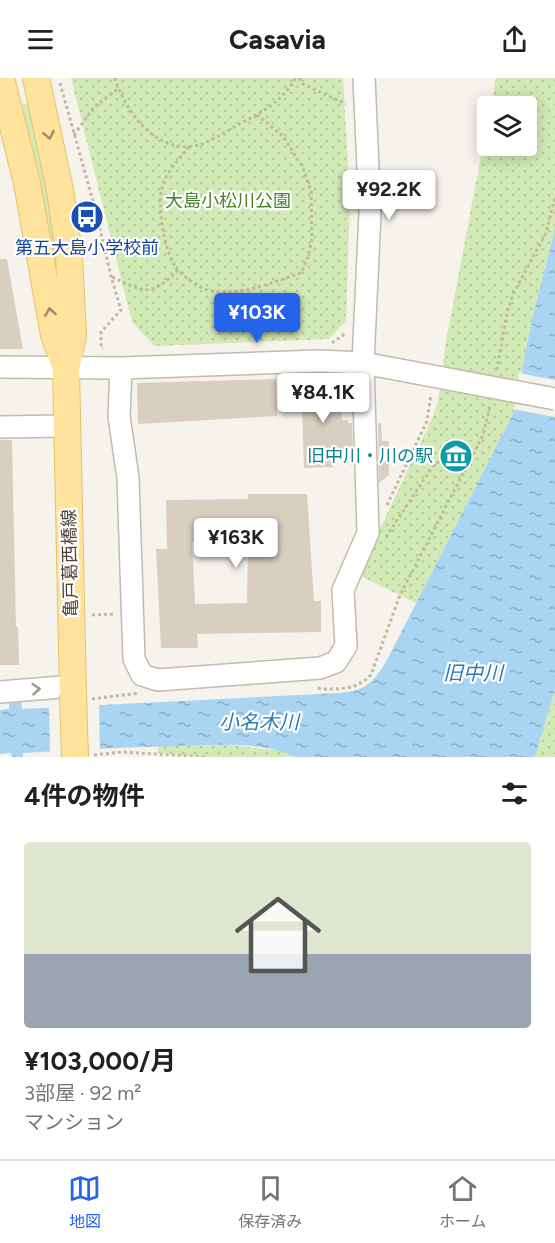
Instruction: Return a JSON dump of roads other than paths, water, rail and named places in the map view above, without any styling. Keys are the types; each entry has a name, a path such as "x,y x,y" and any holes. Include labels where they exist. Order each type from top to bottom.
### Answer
{"main road":[{"name":"亀戸葛西橋線","path":"36,78 60,190 69,255 73,336 66,368 73,690 81,756"},
{"name":"亀戸葛西橋線","path":"2,84 7,130 35,224 54,335 66,368"},
{"path":"2,84 10,93 15,90 29,90 35,94 42,105"}],"street":[{"path":"117,358 119,416 128,478 134,659 142,675 158,680 320,668 336,662 346,645 343,590 368,533 363,363 370,213 364,78"},
{"path":"0,367 66,368 117,358 363,363 555,399"},
{"path":"0,427 68,426"},
{"path":"0,692 73,690"}],"water":[{"name":"旧中川","path":"555,229 555,689 535,757 294,757 269,748 222,745 23,753 23,757 12,757 11,753 0,754 0,710 9,709 9,698 21,698 22,709 338,693 361,688 372,681 386,662 519,402 523,365 533,315"}],"place":[{"name":"第五大島小学校前","path":"87,217"},
{"name":"旧中川・川の駅","path":"456,456"}],"park label":[{"name":"大島小松川公園","path":"228,201"}],"water label":[{"name":"小名木川","path":"259,722"}]}
